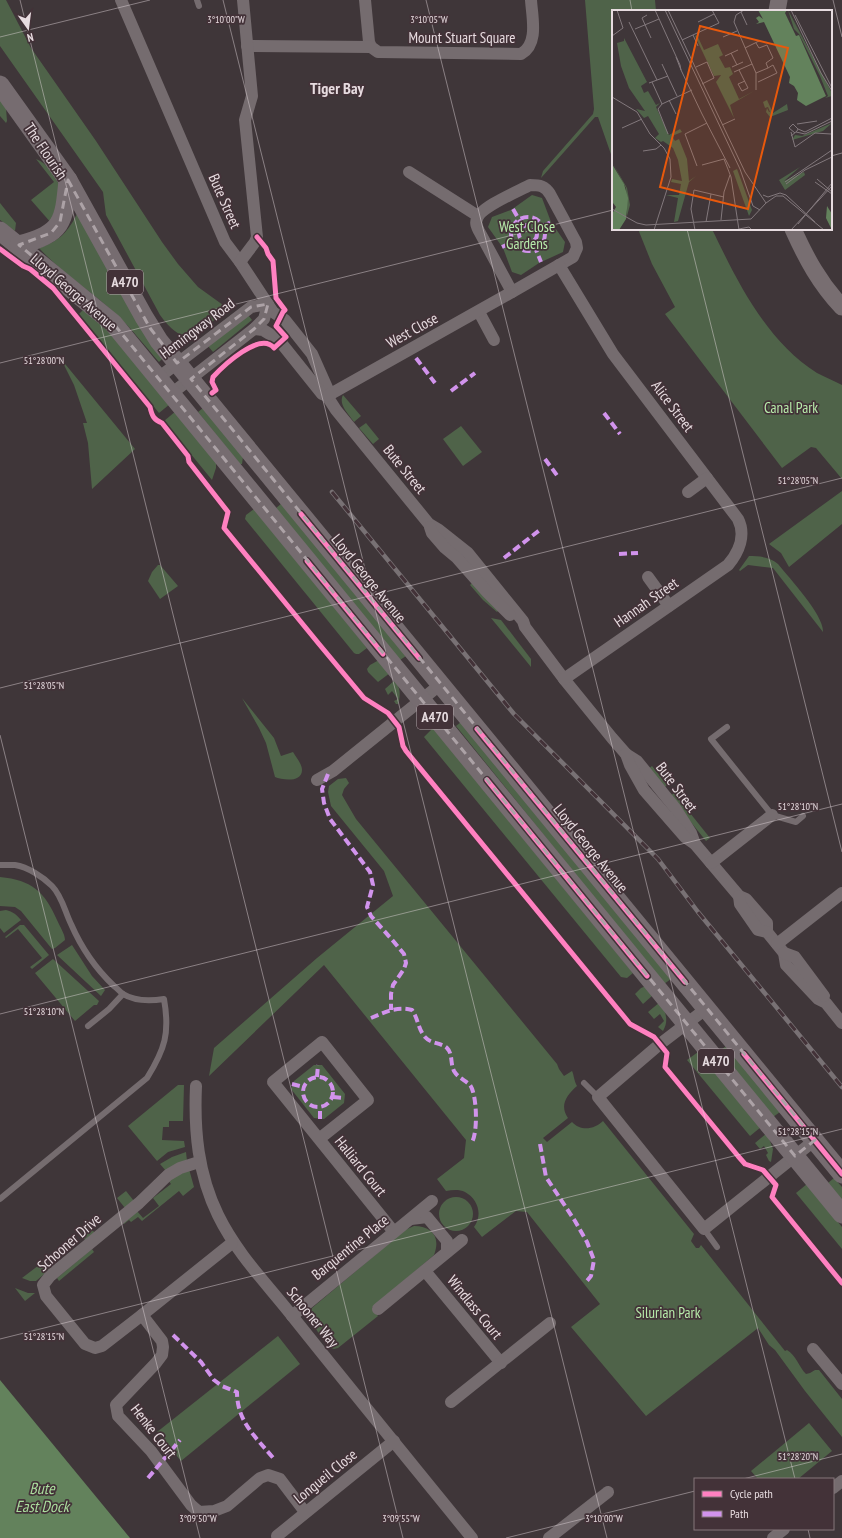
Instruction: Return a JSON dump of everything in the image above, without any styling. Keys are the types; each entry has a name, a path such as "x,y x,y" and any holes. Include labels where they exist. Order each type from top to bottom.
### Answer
{"main road":[{"name":"The Flourish","path":"0,85 68,180 66,206 60,222 51,233 19,246"},
{"name":"Lloyd George Avenue","path":"68,180 147,322 160,341 842,1174"},
{"name":"A470","path":"0,231 19,246"},
{"name":"Lloyd George Avenue","path":"19,246 114,323 842,1214"}],"street":[{"name":"Bute Street","path":"121,0 225,242 273,312 285,320 312,354 328,390 327,396"},
{"path":"240,262 257,237 245,120 252,96 243,0"},
{"path":"365,0 369,42 371,47"},
{"name":"Mount Stuart Square","path":"247,46 371,47 378,52 521,54 526,51 532,42 531,0"},
{"path":"777,10 779,0"},
{"path":"409,172 478,216 476,223 479,231 512,292"},
{"name":"West Close","path":"327,396 479,312 573,257 577,248 576,242 546,188 539,185 530,184 484,210 478,216"},
{"path":"794,230 813,270 833,298 842,307"},
{"name":"Alice Street","path":"559,265 613,354 738,519 741,525 740,547"},
{"path":"171,394 254,329 264,319 268,304"},
{"name":"Hemingway Road","path":"158,378 251,307 268,304"},
{"path":"479,312 494,340"},
{"name":"Bute Street","path":"254,329 263,330 278,339 322,394 327,396 336,410 429,524 468,553 511,605 523,621 525,627 564,679 626,754 637,761 675,808 691,833 695,844 711,864 739,896 746,899 766,923 767,932 780,948 795,957 824,996 826,1003 842,1023"},
{"path":"688,492 707,478"},
{"name":"Hannah Street","path":"564,679 728,565 740,547"},
{"path":"648,578 669,606"},
{"path":"317,780 333,771 440,684"},
{"path":"711,864 772,815"},
{"path":"780,948 842,893"},
{"path":"707,1008 598,1097 704,1229 815,1140"},
{"name":"Halliard Court","path":"319,1139 368,1100 322,1042 273,1082 394,1232"},
{"name":"Schooner Way","path":"196,1086 195,1131 199,1162 217,1215 232,1243 472,1538"},
{"name":"Schooner Drive","path":"142,1314 109,1341 102,1346 95,1348 85,1344 46,1296 43,1285 50,1276 139,1203 168,1175 180,1168 199,1162"},
{"name":"Barquentine Place","path":"292,1316 432,1201"},
{"name":"Barquentine Place","path":"411,1219 427,1217 447,1241 448,1252"},
{"path":"378,1309 462,1240"},
{"path":"142,1314 232,1243"},
{"name":"Windlass Court","path":"425,1271 501,1363"},
{"name":"Henke Court","path":"142,1314 162,1341 162,1354 156,1363 116,1405 118,1416 151,1451 191,1505 199,1512 214,1511 227,1506 260,1478 268,1475 280,1479 305,1512"},
{"name":"Windlass Court","path":"452,1402 550,1323"},
{"path":"813,1349 842,1384"},
{"name":"Longueil Close","path":"277,1536 394,1441"},
{"path":"834,1487 842,1481"},
{"path":"549,1538 608,1492"},
{"path":"773,1538 783,1530"}],"lane":[{"path":"727,727 711,739 772,815 796,822 802,816"},
{"path":"0,865 16,865 31,871 53,887 61,900 79,941 91,960 107,979 123,994 150,1001 164,999 167,1026 161,1056 147,1078 0,1199"},
{"path":"88,1026 123,994"},
{"path":"584,1083 598,1097"},
{"path":"704,1229 718,1247"}],"highlighted area":[{"path":"68,180 150,328 177,363 251,307 268,304 264,319 254,329 191,379 815,1140 795,1156 113,323 19,245 51,233 60,222"}],"green space":[{"path":"0,0 6,0 31,48 96,141 178,264 198,287 223,305 222,314 197,333 183,335 176,332 160,315 106,215 103,192 0,46"},
{"path":"585,0 655,0 656,10 612,10 612,157 598,117 595,117 541,178 543,171 593,114 594,109"},
{"path":"0,99 6,108 6,123 0,116"},
{"path":"36,159 48,167 61,188 52,224 31,200 54,182"},
{"name":"West Close Gardens","path":"532,195 542,198 551,222 565,242 563,252 539,263 521,275 512,272 503,248 488,227 492,217 511,210"},
{"path":"0,203 16,223 15,231 0,220"},
{"path":"78,212 163,358 159,362 116,314 57,266 39,248 53,242 63,235 71,225"},
{"name":"Canal Park","path":"638,230 712,230 743,289 768,327 799,360 817,373 842,385 842,479 816,448 811,447 782,468 665,314 675,307 652,264"},
{"path":"84,309 112,335 170,404 159,413 79,314"},
{"path":"248,315 252,320 213,352 208,346"},
{"path":"61,359 135,449 92,489 88,443 83,423 87,423 74,385"},
{"path":"343,395 361,416 354,422 343,406"},
{"path":"203,408 243,457 242,464 240,464 198,412"},
{"path":"176,411 216,463 212,480 164,421"},
{"path":"366,423 379,439 373,444 359,428"},
{"path":"461,426 482,452 463,466 443,439"},
{"path":"842,491 842,524 789,567 781,553 769,544"},
{"path":"282,503 406,656 400,660 275,509"},
{"path":"254,509 367,648 359,654 354,653 245,519 246,515"},
{"path":"749,556 768,558 778,564 798,588 818,616 823,632 773,568 748,565 740,571 739,570"},
{"path":"158,565 160,565 178,586 160,599 148,581 152,572"},
{"path":"473,582 500,609 497,612 483,600 470,585"},
{"path":"491,618 501,620 531,659 531,667"},
{"path":"379,660 390,673 378,682 367,669 370,665"},
{"path":"395,680 400,691 398,704 394,701 398,699 392,691 388,695 385,689"},
{"path":"242,698 274,738 281,756 293,752 302,768 299,777 287,780 275,777 266,743"},
{"path":"461,722 671,979 664,984 456,726"},
{"path":"433,728 633,973 627,978 621,977 424,737"},
{"path":"652,766 667,785 664,788 648,769"},
{"name":"Silurian Park","path":"346,778 349,783 344,789 342,795 356,819 557,1064 564,1076 572,1071 577,1086 565,1100 564,1109 568,1118 543,1138 547,1142 572,1122 580,1127 588,1128 596,1126 603,1121 694,1234 691,1241 696,1248 699,1248 701,1245 785,1351 787,1350 793,1355 806,1374 819,1370 842,1399 842,1437 805,1391 775,1350 769,1345 758,1328 646,1416 571,1327 600,1304 527,1212 516,1211 482,1237 474,1227 477,1222 479,1212 473,1199 463,1191 446,1191 437,1179 464,1158 466,1140 324,965 209,1076 214,1048 317,958 393,896 384,871 331,806 328,792 329,786 338,779"},
{"path":"674,793 710,838 706,841 670,796"},
{"path":"0,877 21,881 36,889 48,902 65,940 52,949 21,911 15,907 0,906"},
{"path":"6,910 18,916 21,920 4,933 0,928 0,911"},
{"path":"20,925 24,925 49,955 32,969 30,967 42,958 18,929 6,938 5,937"},
{"path":"72,945 92,976 105,990 101,996 57,955"},
{"path":"53,959 99,1001 97,1005 94,1005 75,1021 35,973"},
{"path":"646,986 653,995 643,1004 635,994 641,988"},
{"path":"660,1002 666,1016 666,1024 663,1031 658,1027 664,1021 660,1014 654,1019 648,1012"},
{"path":"727,1045 780,1112 773,1117 720,1051"},
{"path":"698,1052 761,1127 750,1136 687,1060"},
{"path":"314,1065 322,1065 345,1094 344,1103 324,1119 314,1118 291,1089 294,1081"},
{"path":"178,1085 184,1085 183,1121 169,1121 169,1127 163,1127 162,1140 184,1141 185,1147 168,1152 157,1161 128,1126"},
{"path":"767,1133 773,1149 771,1162 766,1155 768,1153 764,1146 760,1149 755,1143"},
{"path":"186,1152 187,1161 166,1171 160,1164 172,1157"},
{"path":"189,1169 194,1187 183,1196 179,1191 142,1221 138,1217 131,1222 129,1220 124,1224 123,1223 137,1211 143,1218 159,1206 153,1198 171,1184 168,1180"},
{"path":"834,1178 842,1187 842,1200 828,1183"},
{"path":"807,1184 842,1227 842,1249 796,1193"},
{"path":"126,1191 134,1201 125,1208 117,1198"},
{"path":"453,1197 459,1197 468,1202 472,1208 472,1220 468,1226 459,1231 453,1231 444,1226 439,1217 439,1211 444,1202"},
{"path":"86,1223 95,1233 86,1241 77,1231"},
{"path":"414,1226 426,1228 433,1234 436,1243 434,1255 372,1308 378,1316 338,1348 331,1348 313,1324 311,1314 312,1308 405,1230"},
{"path":"92,1249 94,1252 59,1281 57,1278"},
{"path":"43,1262 49,1270 36,1281 30,1281 22,1278"},
{"path":"15,1288 28,1293 35,1293 25,1301"},
{"path":"278,1336 300,1364 181,1461 157,1432"},
{"path":"809,1423 832,1451 799,1478 757,1478 751,1471"}],"water":[{"name":"Bute East Dock","path":"0,1380 130,1538 0,1538"}],"railway":[{"path":"332,492 514,714 658,859 698,912 842,1087"}],"marked path":[{"path":"513,209 521,223"},
{"path":"528,217 540,222 545,234 540,246 528,251 516,246 511,234 516,222 528,217"},
{"path":"543,226 551,222"},
{"path":"528,225 534,228 537,234 534,240 528,243 522,240 519,234 522,228 528,225"},
{"path":"502,247 513,242"},
{"path":"534,245 541,262"},
{"path":"416,358 435,383"},
{"path":"451,391 475,373"},
{"path":"604,413 620,434"},
{"path":"545,459 559,478"},
{"path":"504,558 541,529"},
{"path":"619,554 638,553"},
{"path":"328,774 322,789 324,803 330,819 370,872 373,885 367,907 371,916 404,954 406,963 404,969 393,985 391,994 391,1010"},
{"path":"371,1018 396,1009 412,1010 425,1037 449,1050 454,1071 470,1085 474,1096 476,1122 472,1142"},
{"path":"317,1077 318,1065"},
{"path":"318,1077 329,1081 333,1092 329,1103 318,1107 307,1103 303,1092 307,1081 318,1077"},
{"path":"292,1084 304,1087"},
{"path":"333,1097 344,1098"},
{"path":"320,1108 320,1119"},
{"path":"540,1144 546,1177 575,1221 587,1242 594,1260 591,1276 586,1282"},
{"path":"173,1335 201,1362 214,1380 222,1386 237,1392 240,1412 244,1421 254,1436 274,1459"},
{"path":"148,1478 180,1440"}],"cycle path":[{"path":"212,393 216,390 212,382 213,377 225,365 242,352 260,344 268,344 274,348 286,337 276,326 285,310 276,298 273,261 266,248 257,237"},
{"path":"0,249 23,266 30,269 53,288 150,407 154,417 162,423 188,456 189,462 228,512 224,528 364,698 388,713 399,727 403,746 406,751 630,1024 654,1037 667,1053 665,1067 738,1156 745,1164 763,1170 776,1185 772,1197 842,1283"},
{"path":"301,514 419,658"},
{"path":"307,561 383,654"},
{"path":"477,729 685,982"},
{"path":"487,780 647,976"},
{"path":"744,1054 842,1174"}],"district":[{"name":"Tiger Bay","path":"337,88"}]}
